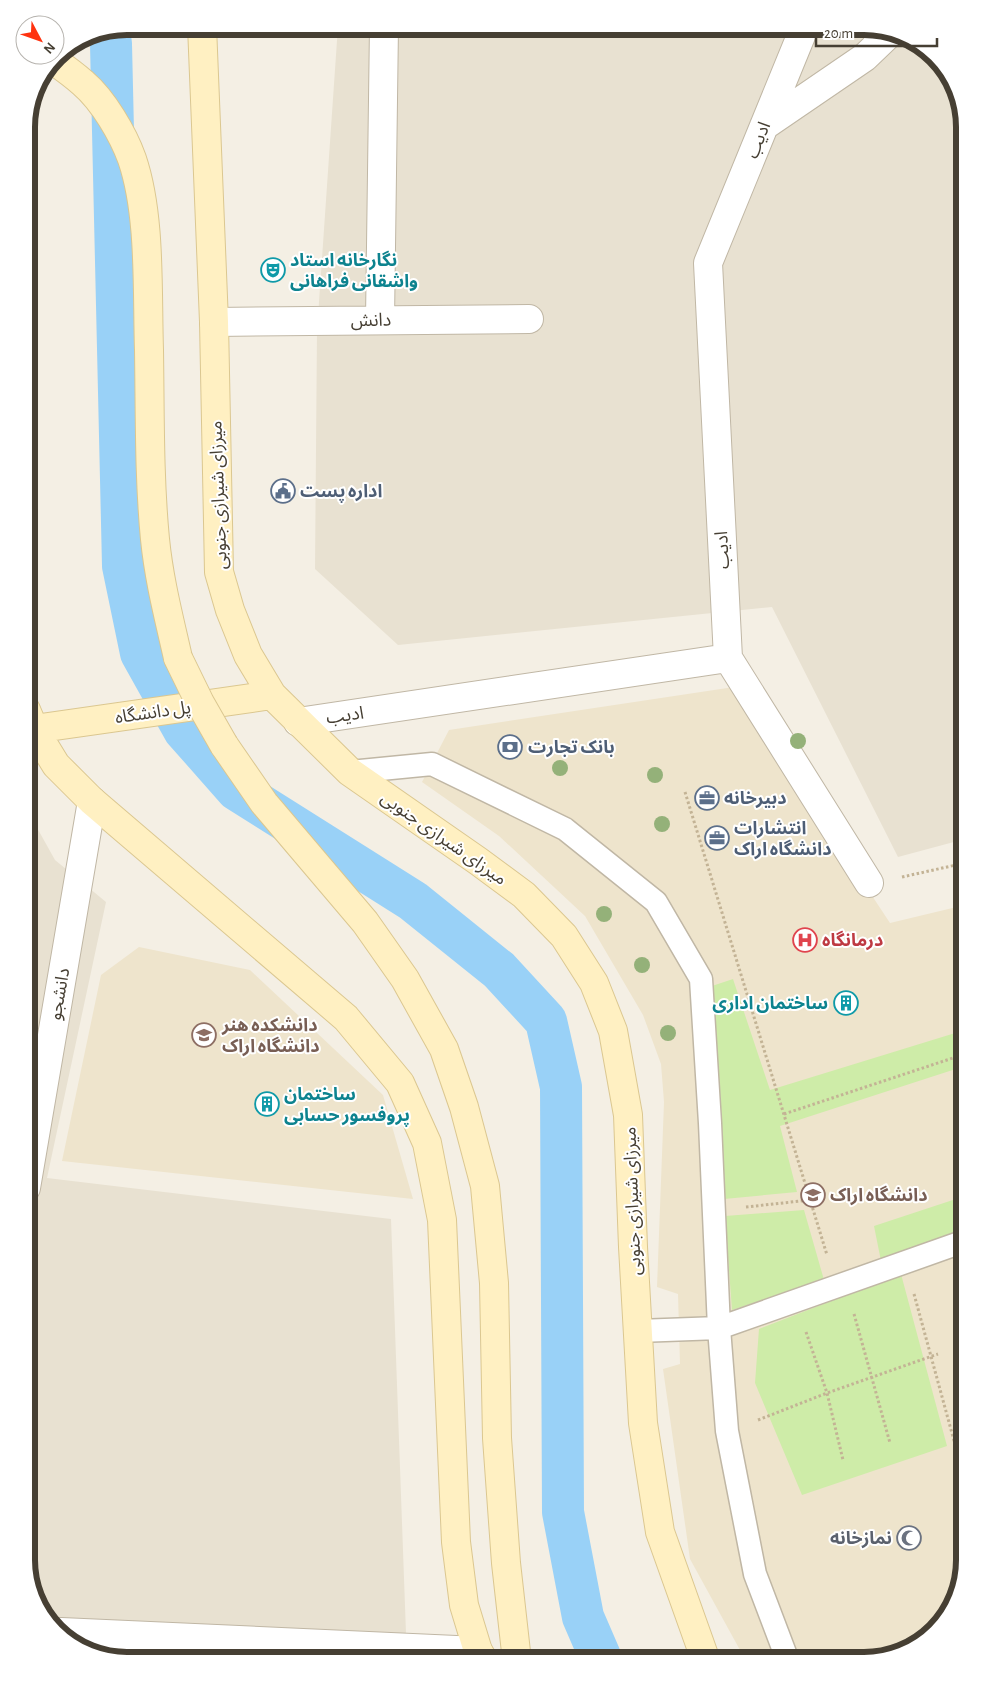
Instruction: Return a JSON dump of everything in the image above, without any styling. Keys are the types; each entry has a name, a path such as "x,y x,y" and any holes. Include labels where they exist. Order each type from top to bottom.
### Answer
{"main road":[{"name":"میرزای شیرازی جنوبی","path":"202,35 214,322 219,572 230,610 248,655 272,695 298,722 350,772 524,895 564,936 594,983 613,1031 628,1115 643,1423 660,1532 703,1652"},
{"path":"60,65 85,84 103,104 132,158 144,210 155,538 163,595 178,658 200,703 224,745 264,802 365,922 405,979 444,1049 464,1107 485,1186 494,1282 496,1438 506,1563 516,1652"},
{"name":"پل دانشگاه","path":"35,722 272,695"},
{"path":"35,732 56,765 92,801 346,1018 400,1083 427,1143 442,1220 456,1542 464,1605 480,1652"}],"street":[{"path":"380,320 384,35"},
{"name":"ادیب","path":"298,722 728,658 708,263 802,35"},
{"path":"764,126 865,57 885,38"},
{"name":"دانش","path":"214,322 529,319"},
{"path":"728,658 869,883"},
{"name":"دانشجو","path":"35,1135 92,801"},
{"path":"71,1633 330,1652"}],"lane":[{"path":"350,772 432,764 565,829 656,902 701,979 719,1328 727,1431 755,1574 785,1652"},
{"path":"638,1331 719,1328 956,1244"}],"path":[{"path":"685,792 836,1286"},
{"path":"869,883 956,866"},
{"path":"784,1114 956,1057"},
{"path":"714,1210 810,1200"},
{"path":"905,1262 956,1448"},
{"path":"852,1306 890,1444"},
{"path":"805,1329 826,1393 843,1460"},
{"path":"768,1416 826,1393 938,1354"}],"shaded area":[{"path":"337,35 870,35 905,44 925,58 947,86 953,103 956,127 956,841 898,857 772,607 398,645 315,569 317,331"},
{"name":"دانشگاه اراک","path":"734,687 890,923 956,907 956,1566 947,1601 925,1629 905,1643 888,1649 864,1652 741,1652 690,1559 663,1369 680,1364 678,1294 657,1287 664,1102 661,1064 643,1015 585,916 499,836 422,782 449,730"},
{"path":"35,824 55,860 106,902 47,1178 391,1219 407,1652 121,1652 86,1643 66,1629 44,1601 38,1584 35,1560"},
{"name":"دانشکده هنر دانشگاه اراک","path":"139,947 250,970 383,1095 413,1199 62,1161 101,975"}],"green space":[{"path":"733,979 770,1090 956,1033 956,1069 780,1126 797,1192 724,1199 712,986"},
{"path":"956,1199 956,1234 881,1261 874,1226"},
{"path":"804,1210 824,1280 732,1310 725,1216"},
{"path":"901,1274 947,1446 802,1495 755,1383 759,1329"}],"waterway":[{"path":"110,37 123,566 141,653 184,730 237,790 413,901 499,970 546,1021 561,1087 563,1512 583,1617 598,1652"}],"place":[{"name":"نگارخانه استاد واشقانی فراهانی","path":"273,270"},
{"name":"اداره پست","path":"283,491"},
{"name":"بانک تجارت","path":"510,747"},
{"name":"دبیرخانه","path":"707,798"},
{"name":"انتشارات دانشگاه اراک","path":"717,838"},
{"name":"درمانگاه","path":"805,940"},
{"name":"ساختمان اداری","path":"846,1003"},
{"name":"دانشکده هنر دانشگاه اراک","path":"204,1035"},
{"name":"ساختمان پروفسور حسابی","path":"267,1104"},
{"name":"دانشگاه اراک","path":"813,1195"},
{"name":"نمازخانه","path":"909,1538"}]}
